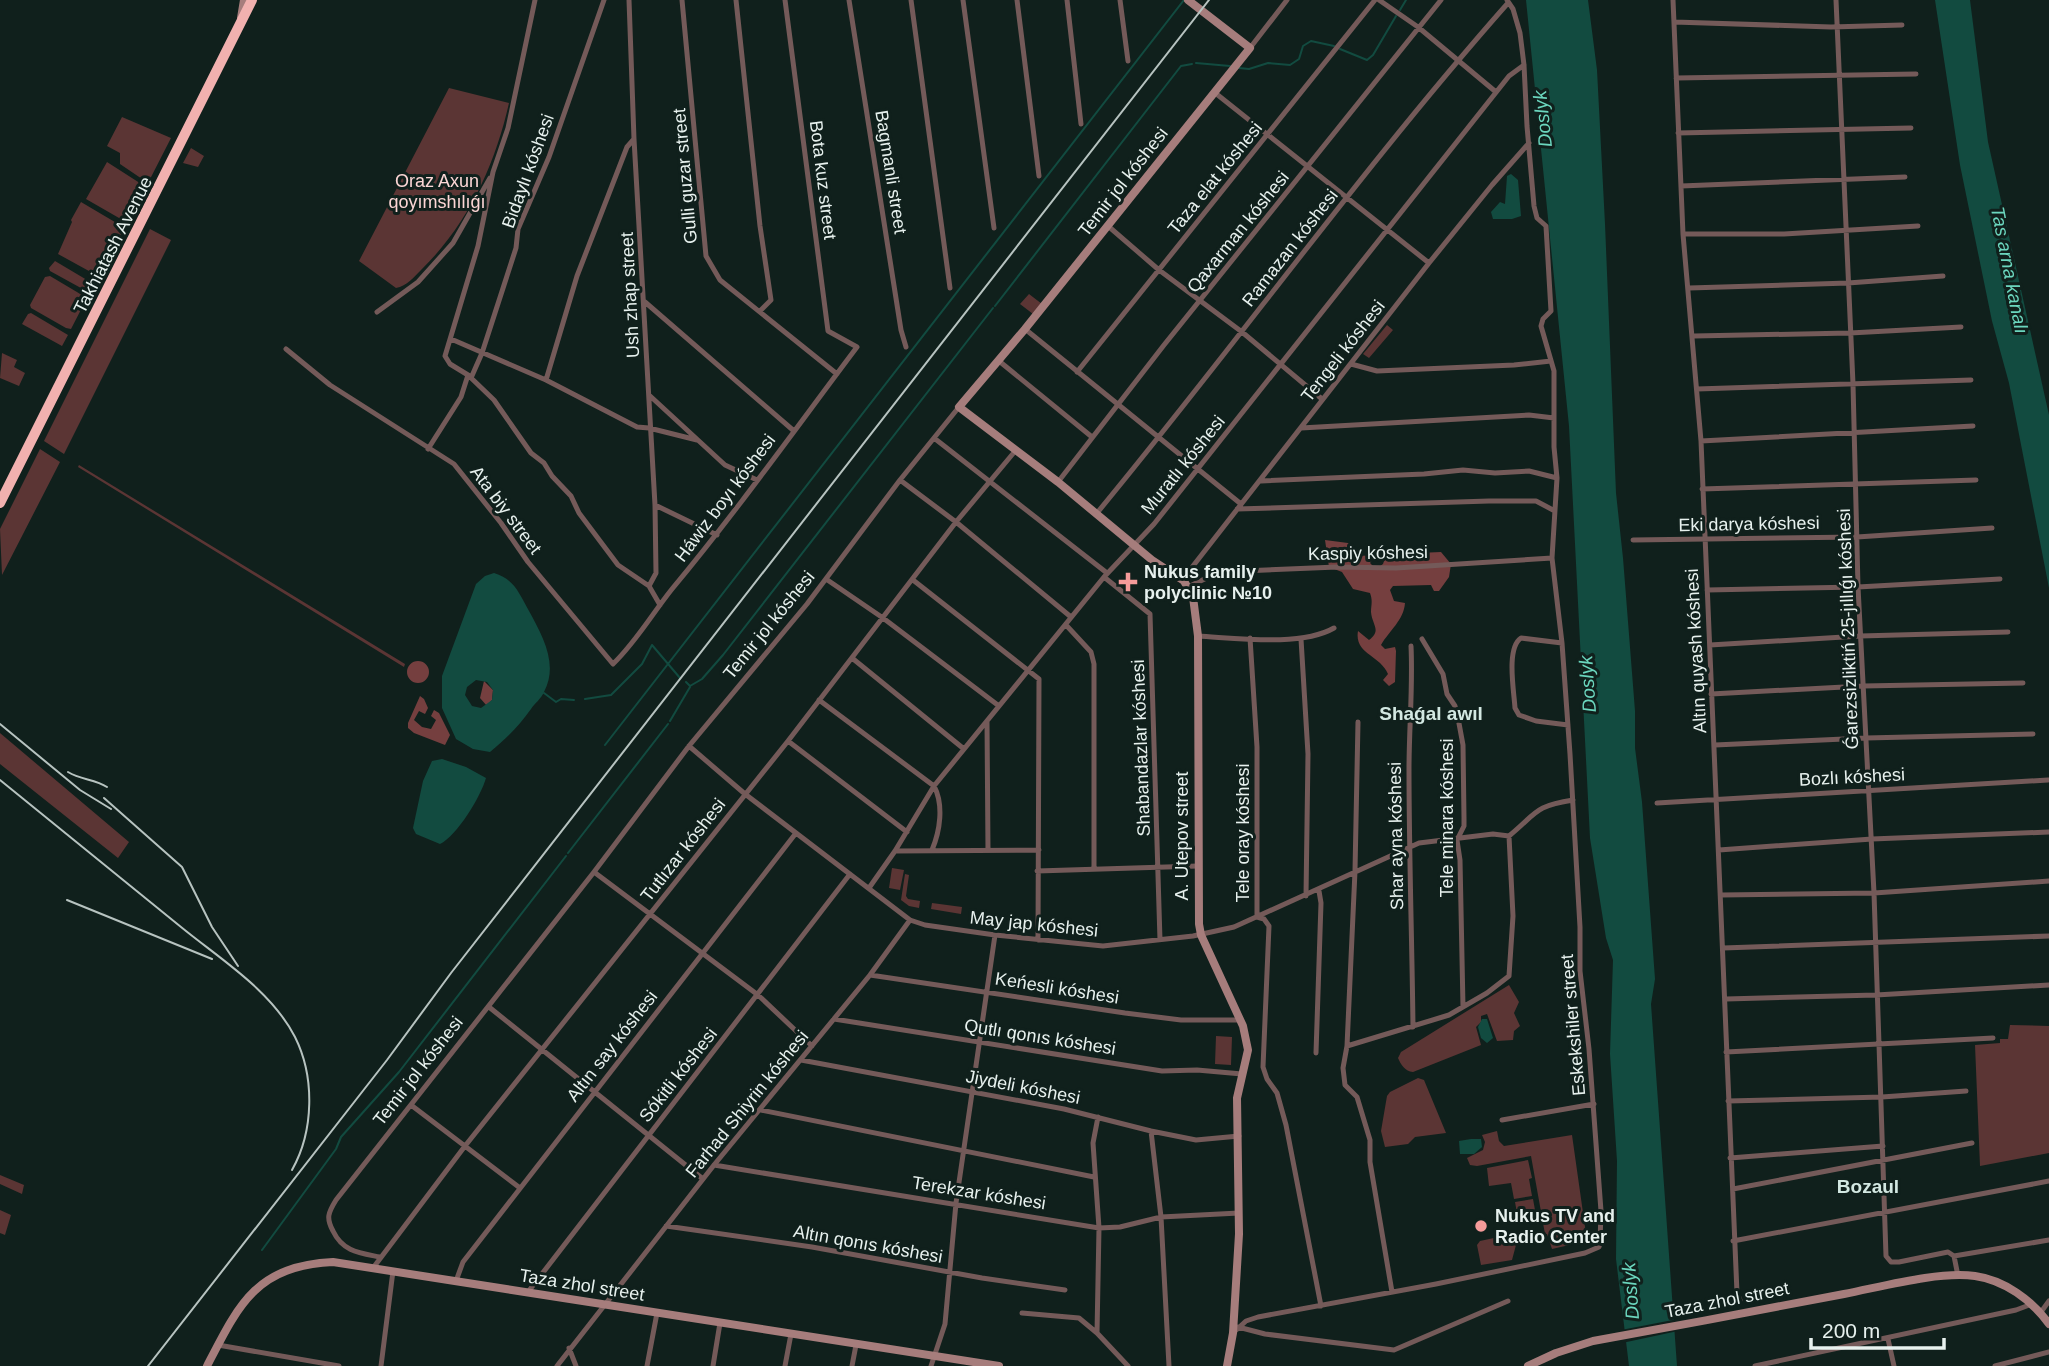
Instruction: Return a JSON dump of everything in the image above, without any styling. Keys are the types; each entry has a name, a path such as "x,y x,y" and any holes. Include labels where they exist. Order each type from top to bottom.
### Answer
{"highway":[{"name":"Takhiatash Avenue","path":"0,503 252,0"}],"street":[{"path":"239,28 244,0"},
{"path":"535,0 508,128 493,172 478,246 445,356 450,364 470,377 494,400 531,453 544,463 571,496 579,513 618,565 649,586 660,605"},
{"name":"Bidaylı kóshesi","path":"428,449 456,407 482,353 516,248 519,229 549,157 604,0"},
{"name":"Ush zhap street","path":"629,0 634,139 655,505 656,573 649,586"},
{"name":"Gulli guzar street","path":"682,0 706,256 720,280 837,374"},
{"path":"736,0 760,226 771,300 760,311"},
{"name":"Bota kuz street","path":"785,0 828,331 857,347"},
{"name":"Bagmanli street","path":"849,0 901,330 906,347"},
{"path":"911,0 950,288"},
{"path":"963,0 994,228"},
{"path":"1017,0 1039,176"},
{"path":"1067,0 1081,124"},
{"path":"1120,0 1128,61"},
{"path":"1188,0 1250,48"},
{"name":"Temir jol kóshesi","path":"380,1257 358,1253 338,1242 327,1220 328,1212 689,746 826,579 900,480 1025,330 1287,0"},
{"path":"1377,0 1418,27 1496,92"},
{"name":"Taza elat kóshesi","path":"1077,372 1377,0"},
{"name":"Qaxarman kóshesi","path":"1058,482 1441,0"},
{"name":"Altın quyash kóshesi","path":"1674,0 1683,234 1701,441 1726,999 1733,1241 1737,1293 1740,1300"},
{"name":"Ǵarezsizliktiń 25-jıllıǵı kóshesi","path":"1836,0 1844,131 1857,485 1858,587 1872,839 1886,1256 1891,1262 1948,1252 1954,1256"},
{"name":"Ramazan kóshesi","path":"1097,513 1508,1"},
{"name":"Eskekshiler street","path":"1392,1292 1585,1253 1599,1247 1601,1211 1594,1104 1580,971 1580,927 1568,725 1552,558 1557,478 1554,371 1541,326 1543,318 1551,311 1546,226 1537,218 1534,206 1524,65 1513,9 1508,1"},
{"path":"1674,22 1837,27 1902,25"},
{"name":"Muratlı kóshesi","path":"869,888 934,786 1106,575 1198,470 1509,76 1524,65"},
{"path":"1676,78 1916,74"},
{"path":"1214,92 1429,263"},
{"path":"1678,133 1911,128"},
{"path":"546,380 577,276 628,147 634,139"},
{"name":"Tengeli kóshesi","path":"1186,584 1239,507 1322,399 1492,185 1529,143"},
{"path":"377,312 418,282 453,243 493,172"},
{"path":"1681,186 1905,177"},
{"path":"1108,226 1159,270 1242,332 1322,399"},
{"path":"1683,234 1784,234 1917,226"},
{"path":"1689,288 1848,283 1943,276"},
{"path":"645,302 794,431"},
{"path":"1693,337 1961,327"},
{"path":"1025,330 1198,470 1239,507 1536,501 1553,510"},
{"path":"451,339 546,380 637,427 697,440"},
{"name":"Háwiz boyı kóshesi","path":"613,664 628,650 660,605 717,535 857,347"},
{"name":"Ata biy street","path":"286,349 330,384 454,464 528,562 613,664"},
{"path":"999,361 1093,437"},
{"path":"1351,364 1377,370 1551,361"},
{"path":"1697,388 1971,380"},
{"path":"649,395 725,465 757,480"},
{"path":"959,407 1186,584"},
{"path":"1301,428 1529,415 1554,418"},
{"path":"1701,441 1973,426"},
{"name":"Shabandazlar kóshesi","path":"934,438 1106,575 1150,614 1160,940"},
{"name":"Tutlızar kóshesi","path":"373,1268 465,1146 820,700 989,480 1016,450"},
{"path":"1260,481 1463,470 1529,471 1557,478"},
{"path":"900,480 956,522 1071,617"},
{"path":"1703,489 1976,480"},
{"path":"655,505 717,535"},
{"name":"Eki darya kóshesi","path":"1633,540 1857,537 1992,528"},
{"name":"Kaspiy kóshesi","path":"1186,584 1219,572 1337,567 1396,568 1552,558"},
{"path":"826,579 883,618 999,706"},
{"path":"1707,590 1858,587 2000,579"},
{"path":"913,580 1039,679 1038,940"},
{"name":"A. Utepov street","path":"1186,584 1193,597 1198,636 1198,866 1201,935 1240,1020 1248,1050 1237,1098 1239,1213 1235,1330 1227,1366"},
{"path":"1066,625 1091,652 1094,664 1094,869"},
{"path":"1198,636 1301,639 1321,636 1334,628"},
{"path":"1710,645 1860,636 2008,632"},
{"name":"Tele oray kóshesi","path":"1250,638 1257,747 1257,917 1264,919 1269,926 1263,1067 1267,1079 1278,1093 1286,1125 1321,1306"},
{"path":"1562,643 1521,638 1516,640 1512,650 1514,708 1519,715 1536,721 1568,725"},
{"path":"1301,639 1308,754 1306,895"},
{"name":"Tele minara kóshesi","path":"1422,639 1443,674 1447,694 1455,705 1463,745 1464,826 1457,840 1460,860 1463,1007"},
{"name":"Shar ayna kóshesi","path":"1411,646 1413,684 1409,700 1413,1027"},
{"path":"852,658 964,749"},
{"path":"1712,694 1863,686 2023,682"},
{"path":"820,700 934,786 939,800 938,834 932,850"},
{"path":"987,721 988,850"},
{"path":"1235,1330 1246,1321 1258,1317 1392,1292 1370,1162 1370,1140 1357,1097 1345,1085 1343,1068 1347,1046 1355,871 1358,722"},
{"path":"1715,745 2033,734"},
{"path":"788,740 907,832"},
{"name":"May jap kóshesi","path":"689,746 745,794 911,920 925,925 1038,940 1103,946 1201,935 1234,927 1419,844 1493,834 1509,836"},
{"name":"Bozlı kóshesi","path":"1657,803 2048,780"},
{"path":"1347,1046 1449,1015 1487,993 1509,976 1513,916 1509,836 1537,810 1548,804 1573,800"},
{"name":"Altın say kóshesi","path":"456,1281 463,1262 796,832"},
{"path":"1719,850 1872,839 2049,832"},
{"path":"895,851 1039,850"},
{"path":"1037,871 1198,866"},
{"path":"594,872 758,995 812,1046"},
{"name":"Sókitli kóshesi","path":"528,1293 850,874"},
{"path":"1721,895 1874,893 2049,881"},
{"path":"1316,1053 1321,903 1319,891"},
{"name":"Farhad Shiyrin kóshesi","path":"557,1366 911,920"},
{"path":"931,1366 945,1324 956,1203 995,935"},
{"path":"1723,948 2049,936"},
{"name":"Keńesli kóshesi","path":"870,975 1181,1020 1240,1020"},
{"path":"1726,999 1876,995 2049,985"},
{"path":"489,1007 703,1179"},
{"name":"Qutlı qonıs kóshesi","path":"834,1019 1161,1071 1197,1070 1242,1074"},
{"path":"1726,1052 1993,1038"},
{"name":"Jiydeli kóshesi","path":"801,1060 973,1091 1196,1140 1238,1136"},
{"path":"1728,1101 1882,1097 1966,1091"},
{"path":"1502,1119 1594,1104"},
{"path":"411,1105 520,1188"},
{"path":"761,1110 1094,1177"},
{"path":"1097,1333 1099,1228 1093,1143 1098,1117"},
{"path":"1151,1132 1161,1217 1169,1366"},
{"path":"1733,1189 1972,1143"},
{"path":"1730,1158 1883,1146"},
{"name":"Terekzar kóshesi","path":"714,1165 1099,1228 1120,1227 1161,1217 1239,1213"},
{"path":"1733,1241 2049,1181"},
{"name":"Altın qonıs kóshesi","path":"666,1226 812,1247 1065,1290"},
{"path":"1958,1276 1954,1256 2049,1240"},
{"name":"Taza zhol street","path":"207,1366 234,1315 262,1282 284,1270 306,1263 333,1262 999,1366"},
{"path":"382,1366 393,1271"},
{"name":"Taza zhol street","path":"1528,1366 1577,1346 1620,1336 1895,1284 1958,1276 1985,1278 2004,1285 2032,1304 2049,1324"},
{"path":"1235,1330 1394,1350 1508,1301"},
{"path":"2041,1312 2049,1301"},
{"path":"1755,1366 1888,1339 2032,1304"},
{"path":"648,1366 656,1313"},
{"path":"1022,1313 1079,1318 1128,1366"},
{"path":"713,1366 720,1323"},
{"path":"785,1366 790,1335"},
{"path":"1888,1339 1894,1366"},
{"path":"218,1345 339,1366"},
{"path":"852,1366 856,1345"},
{"path":"569,1348 576,1366"},
{"path":"1995,1366 2049,1352"}],"green space":[{"name":"Oraz Axun qoyımshılıǵı","path":"449,88 509,103 503,126 478,192 453,233 413,278 396,288 359,261"},
{"path":"122,117 171,138 148,183 120,164 120,153 107,146"},
{"path":"191,148 204,156 198,167 183,163"},
{"path":"107,162 146,187 128,222 86,199"},
{"path":"81,202 125,228 98,276 58,254"},
{"path":"150,229 171,240 64,454 44,441"},
{"path":"55,261 92,283 90,293 50,271 49,268"},
{"path":"50,276 87,298 71,329 31,308 30,305 45,277"},
{"path":"1029,294 1042,304 1033,314 1020,304"},
{"path":"31,313 68,335 62,346 22,324"},
{"path":"1387,325 1393,330 1369,358 1363,354"},
{"path":"2,353 17,360 14,367 25,373 19,386 0,378"},
{"path":"40,449 60,462 2,575 0,529"},
{"path":"79,465 405,664 404,667 78,467"},
{"path":"0,733 129,842 118,858 0,764"},
{"path":"892,868 904,870 900,890 889,888"},
{"path":"905,874 909,875 906,896 908,899 920,901 919,908 909,906 901,900"},
{"path":"932,903 962,907 961,914 931,909"},
{"path":"1509,985 1519,1002 1514,1013 1520,1026 1514,1031 1513,1040 1497,1041 1487,1014 1481,1016 1481,1022 1476,1027 1481,1045 1413,1072 1402,1065 1398,1058 1401,1052"},
{"path":"2010,1025 2049,1026 2049,1153 1980,1166 1975,1045 2000,1043 2000,1039 2008,1039"},
{"path":"1216,1036 1232,1037 1231,1065 1215,1064"},
{"path":"1418,1078 1424,1080 1446,1133 1415,1137 1408,1144 1385,1147 1381,1131 1387,1096"},
{"path":"1497,1131 1499,1141 1504,1146 1572,1135 1587,1241 1552,1249 1545,1234 1531,1156 1470,1165 1467,1158 1483,1150 1485,1142 1482,1135"},
{"path":"1528,1160 1532,1196 1514,1199 1511,1183 1489,1186 1487,1168"},
{"path":"0,1175 24,1185 22,1194 0,1184"},
{"path":"1533,1199 1535,1210 1517,1213 1515,1202"},
{"path":"0,1210 11,1215 5,1235 0,1233"},
{"path":"1512,1234 1521,1241 1516,1245 1512,1260 1481,1265 1477,1245 1480,1241"}],"shaded area":[{"path":"1325,540 1348,543 1359,556 1376,555 1370,563 1376,569 1383,564 1385,558 1395,554 1441,552 1451,564 1449,577 1439,591 1434,591 1431,585 1393,586 1390,590 1394,601 1405,603 1399,620 1381,645 1385,649 1395,647 1396,651 1395,682 1389,686 1383,680 1388,674 1379,662 1364,650 1358,639 1358,631 1369,640 1375,633 1370,593 1353,589 1342,572 1329,567"},
{"path":"418,661 426,664 429,672 426,680 418,683 410,680 407,672 410,664"},
{"path":"484,681 493,690 492,700 487,706 480,698"},
{"path":"420,696 428,708 425,714 419,711 414,720 422,727 431,729 436,720 431,716 434,710 439,713 450,735 445,745 408,728"}],"water":[{"name":"Doslyk","path":"1526,0 1588,0 1597,70 1616,493 1655,979 1651,1004 1677,1366 1629,1366 1616,1259 1617,1161 1610,1054 1613,960 1606,938 1590,838 1569,426"},
{"name":"Tas arna kanalı","path":"1935,0 1970,0 1988,142 2049,415 2049,588 2009,383 1992,321 1960,165"},
{"path":"1511,174 1518,180 1521,216 1493,219 1491,212 1500,202 1505,204 1507,176"},
{"path":"494,573 501,576 519,593 547,650 550,671 541,697 517,727 490,752 473,749 456,739 442,708 442,676 476,584 485,576","holes":["476,680 487,682 493,690 492,700 481,708 472,706 465,695 467,687"]},
{"path":"442,759 466,767 486,778 468,815 454,833 440,844 416,834 413,828 423,781 432,761"},
{"path":"1482,1019 1487,1019 1493,1038 1487,1043 1481,1038 1478,1027"},
{"path":"1481,1139 1482,1147 1474,1154 1460,1154 1459,1141"}],"pier":[{"path":"1678,1319 1678,1331 1622,1343 1621,1330"}],"waterway":[{"path":"605,745 1184,0"},
{"path":"1400,10 1406,0"},
{"path":"1340,49 1367,60 1373,55 1396,16"},
{"path":"1239,68 1249,69 1268,63 1290,65 1299,59 1303,46 1311,41 1334,46"},
{"path":"1196,63 1230,66"},
{"path":"995,306 1181,66 1192,64"},
{"path":"686,682 690,686 702,679 723,655 993,308"},
{"path":"585,699 611,695 642,664 652,645 680,678"},
{"path":"670,721 690,687"},
{"path":"544,693 556,702 561,699 574,700"},
{"path":"568,853 668,724"},
{"path":"262,1250 336,1149 341,1137 399,1072 566,856"}],"railway":[{"path":"148,1366 1209,0"},
{"path":"0,724 80,790 111,809"},
{"path":"68,772 107,787"},
{"path":"0,780 244,976 273,1004 285,1020 302,1053 309,1086 305,1138 292,1170"},
{"path":"104,798 182,867 212,927 238,966"},
{"path":"67,900 212,959"}],"place":[{"name":"Nukus family polyclinic №10","path":"1128,582"},
{"name":"Nukus TV and Radio Center","path":"1481,1226"}],"district":[{"name":"Shaǵal awıl","path":"1431,713"},
{"name":"Bozaul","path":"1868,1186"}]}
